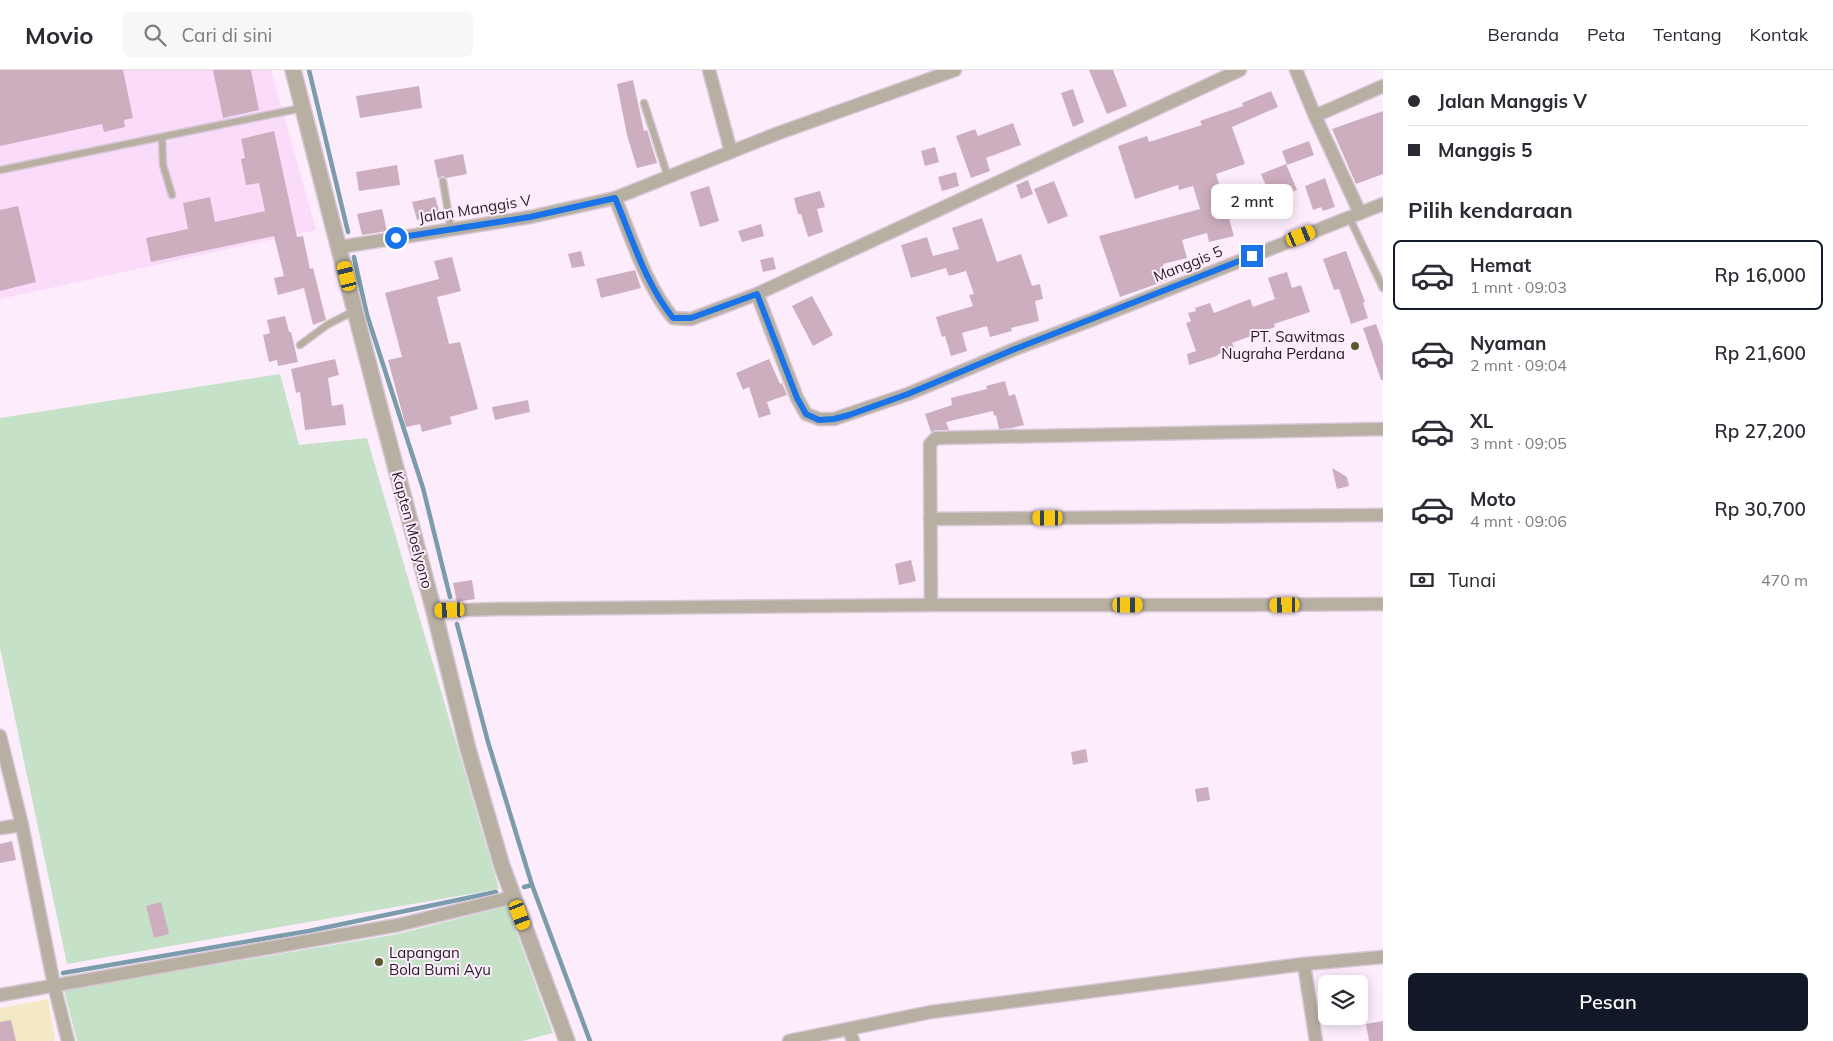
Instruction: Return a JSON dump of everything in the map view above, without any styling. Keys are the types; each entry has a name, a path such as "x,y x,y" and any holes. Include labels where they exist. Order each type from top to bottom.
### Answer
{"street":[{"name":"Kapten Moelyono","path":"294,70 468,749 502,866 563,1040"},
{"path":"709,70 730,152"},
{"name":"Jalan Manggis V","path":"340,247 530,217 615,198 730,152 955,70"},
{"path":"615,198 662,305 673,318 691,318 757,294 1240,70"},
{"path":"1296,70 1354,215"},
{"path":"1315,116 1383,86"},
{"name":"Manggis 5","path":"757,294 797,398 806,414 819,420 834,419 908,394 1015,349 1383,204"},
{"path":"932,605 930,444 936,438 1383,429"},
{"path":"930,519 1383,515"},
{"path":"434,611 932,605 1226,606 1383,604"},
{"path":"0,736 22,825 54,985 68,1041"},
{"path":"0,828 22,825"},
{"path":"0,995 398,925 513,897"},
{"path":"789,1041 851,1035 923,1013 1304,964 1383,957"},
{"path":"1304,964 1316,1041"}],"lane":[{"path":"644,103 668,177"},
{"path":"0,170 303,108"},
{"path":"162,137 163,165 172,195"},
{"path":"443,181 452,229"},
{"path":"1354,215 1383,288"},
{"path":"300,345 327,325 356,310"}],"shaded area":[{"path":"0,70 271,70 316,230 0,299"}],"green space":[{"path":"280,374 299,445 367,438 499,889 67,964 0,648 0,418"},
{"name":"Lapangan Bola Bumi Ayu","path":"507,906 553,1033 522,1041 77,1041 64,990 398,934"}],"sand":[{"path":"48,999 55,1041 0,1041 0,1008"}],"building":[{"path":"0,70 123,70 133,118 124,120 125,127 104,132 102,124 0,146"},
{"path":"213,70 251,70 259,110 223,118"},
{"path":"1089,70 1113,70 1127,106 1107,114"},
{"path":"633,80 644,131 647,130 657,163 637,168 627,135 617,84"},
{"path":"419,86 422,108 360,118 356,96"},
{"path":"1073,89 1084,122 1073,127 1061,93"},
{"path":"1271,91 1278,107 1232,127 1245,164 1216,174 1234,236 1209,242 1207,233 1182,240 1187,258 1163,264 1168,280 1120,297 1099,236 1200,209 1193,186 1179,190 1178,185 1135,199 1118,146 1147,136 1149,142 1202,125 1200,121 1243,106 1242,103"},
{"path":"1383,111 1383,174 1356,184 1332,129"},
{"path":"1013,123 1021,145 986,158 990,171 971,178 956,136 975,129 978,136"},
{"path":"274,131 297,237 303,236 310,269 313,268 326,320 313,325 304,288 278,295 274,278 284,276 274,236 151,262 146,238 188,229 183,203 210,197 215,222 265,211 259,183 246,185 241,159 245,158 241,139"},
{"path":"1309,141 1314,155 1287,165 1282,151"},
{"path":"935,147 939,162 925,166 921,151"},
{"path":"463,154 467,174 447,178 442,176 438,179 434,160"},
{"path":"1286,164 1297,190 1272,200 1261,174"},
{"path":"397,165 400,185 359,191 356,172"},
{"path":"956,172 959,186 942,191 938,177"},
{"path":"1325,178 1335,207 1323,211 1321,207 1313,210 1305,186"},
{"path":"1028,180 1033,194 1021,199 1016,185"},
{"path":"1054,181 1068,216 1048,224 1034,189"},
{"path":"709,186 719,221 700,227 690,192"},
{"path":"820,191 825,207 817,209 823,232 808,237 801,214 798,214 794,198"},
{"path":"435,197 440,214 417,220 412,202"},
{"path":"18,206 36,282 0,291 0,210"},
{"path":"382,209 387,231 362,235 357,214"},
{"path":"982,218 997,262 1021,254 1032,286 1040,284 1043,299 1035,301 1039,321 1011,328 1012,331 990,337 987,326 962,333 967,351 951,356 945,336 942,337 936,317 973,306 969,295 974,294 966,271 949,276 946,268 911,278 901,245 927,237 933,256 959,249 952,228"},
{"path":"761,224 764,236 742,242 738,231"},
{"path":"581,251 585,266 572,268 568,254"},
{"path":"1346,251 1365,302 1363,303 1368,318 1351,324 1339,289 1334,290 1323,259"},
{"path":"452,257 461,291 437,297 449,344 460,342 478,409 450,417 452,424 422,432 420,424 406,427 388,360 402,357 385,293 439,279 434,261"},
{"path":"773,257 776,269 763,272 760,260"},
{"path":"635,270 641,288 601,298 596,279"},
{"path":"1287,272 1292,288 1301,285 1310,312 1274,324 1275,327 1232,343 1234,347 1217,356 1189,365 1187,354 1196,351 1186,323 1191,321 1188,313 1196,311 1195,308 1210,303 1214,313 1250,299 1253,307 1275,299 1268,278"},
{"path":"812,296 833,335 813,346 792,306"},
{"path":"285,316 298,362 278,366 277,360 269,362 263,335 270,333 267,320"},
{"path":"1376,324 1383,344 1383,380 1381,380 1363,328"},
{"path":"335,359 339,375 328,378 332,406 343,404 346,425 305,430 300,392 296,393 291,369"},
{"path":"769,359 787,395 767,402 771,414 759,418 749,387 743,390 736,373"},
{"path":"1005,381 1009,396 1015,394 1024,425 999,429 996,415 994,416 993,411 946,422 949,430 931,432 925,414 952,405 951,398 987,389 986,386"},
{"path":"528,400 530,412 495,420 492,407"},
{"path":"1332,468 1347,477 1349,486 1337,489"},
{"path":"911,560 916,581 899,585 895,564"},
{"path":"472,580 475,599 457,602 453,583"},
{"path":"1086,749 1088,762 1073,765 1071,752"},
{"path":"1208,787 1210,800 1197,802 1195,789"},
{"path":"12,841 16,860 0,863 0,844"},
{"path":"161,902 169,934 154,938 146,906"},
{"path":"11,1020 16,1041 0,1041 0,1022"},
{"path":"1383,1021 1383,1041 1369,1041 1366,1025"}],"waterway":[{"path":"309,70 348,232"},
{"path":"354,257 367,315 423,488 450,597"},
{"path":"457,624 488,742 532,885 590,1041"},
{"path":"524,887 532,885"},
{"path":"63,973 309,931 496,892"}],"place":[{"name":"PT. Sawitmas Nugraha Perdana","path":"1355,346"},
{"name":"Lapangan Bola Bumi Ayu","path":"379,962"}],"route":[{"path":"396,238 530,217 615,198 651,283 662,305 673,318 691,318 757,294 797,398 806,414 819,420 849,415 908,394 1015,349 1252,256"}]}
